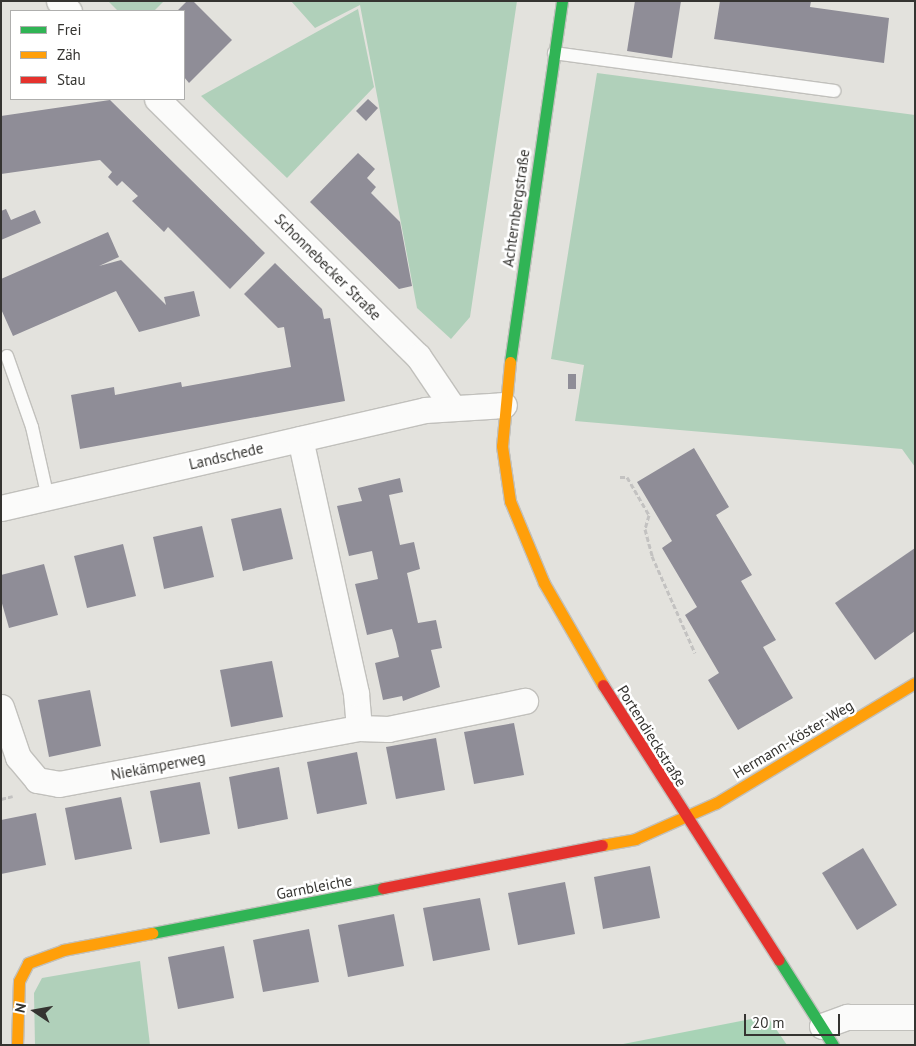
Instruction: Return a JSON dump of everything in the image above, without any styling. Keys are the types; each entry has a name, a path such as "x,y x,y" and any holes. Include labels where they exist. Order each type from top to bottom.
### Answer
{"street":[{"path":"59,1 68,10"},
{"name":"Achternbergstraße","path":"503,412 562,1"},
{"name":"Schonnebecker Straße","path":"158,100 418,356 452,406"},
{"path":"452,406 503,412"},
{"name":"Landschede","path":"1,508 452,406"},
{"name":"Portendieckstraße","path":"503,412 510,501 544,583 580,650 685,817 765,932 828,1036"},
{"path":"300,439 356,693 359,728"},
{"name":"Hermann-Köster-Weg","path":"685,817 716,803 915,683"},
{"name":"Niekämperweg","path":"1,707 18,757 37,780 59,784 359,728 388,729 525,701"},
{"name":"Garnbleiche","path":"17,1045 19,981 28,963 63,950 635,839 685,817"},
{"path":"828,1036 847,1017 915,1017"}],"lane":[{"path":"554,53 834,91"},
{"path":"7,356 32,427 48,498"}],"path":[{"path":"620,478 627,477 649,515 645,529 652,556 695,652"}],"green space":[{"path":"108,1 164,1 155,10 117,10"},
{"path":"291,1 517,1 470,317 451,339 417,308 360,5 315,28"},
{"path":"358,9 374,87 287,178 201,96"},
{"path":"597,73 915,115 915,467 902,449 575,421 584,365 551,359"},
{"path":"140,961 150,1045 35,1045 34,993 42,978"},
{"path":"767,1016 787,1045 618,1045"}],"building":[{"path":"187,1 193,1 232,40 189,83 185,78 185,10 178,10"},
{"path":"635,1 681,1 672,58 627,51"},
{"path":"720,1 811,1 810,7 889,18 884,63 714,39"},
{"path":"368,99 378,108 366,121 356,111"},
{"path":"110,100 265,253 230,289 168,227 164,232 132,201 138,196 122,181 117,186 108,177 112,172 100,160 1,174 1,116"},
{"path":"358,153 375,169 367,178 376,187 371,193 400,222 412,286 399,289 310,202"},
{"path":"6,209 11,220 35,210 41,223 1,240 1,211"},
{"path":"108,232 119,257 99,266 121,260 166,305 164,297 194,291 200,316 139,332 116,291 13,336 1,309 1,279"},
{"path":"275,263 322,309 324,319 330,318 345,401 80,449 71,395 114,387 115,395 181,382 182,387 291,367 284,327 278,328 244,294"},
{"path":"568,374 576,374 576,389 568,389"},
{"path":"694,448 729,507 716,515 752,575 741,581 776,640 763,647 793,698 738,730 708,680 719,673 685,615 697,607 662,548 672,541 637,482"},
{"path":"400,478 403,492 389,495 400,545 414,542 420,569 407,573 418,623 436,620 442,648 431,650 440,687 403,701 402,696 383,700 375,663 399,657 396,643 392,629 367,635 355,584 378,579 372,551 349,556 337,506 362,501 358,488"},
{"path":"281,508 293,559 243,571 231,519"},
{"path":"202,526 214,577 164,589 153,537"},
{"path":"123,544 136,596 87,608 74,556"},
{"path":"915,548 915,631 875,660 835,603"},
{"path":"44,564 58,615 9,628 1,600 1,575"},
{"path":"272,661 283,717 231,727 220,670"},
{"path":"90,690 101,746 49,757 38,700"},
{"path":"514,723 524,775 474,784 464,732"},
{"path":"436,738 445,790 396,799 386,747"},
{"path":"357,752 367,804 317,814 307,762"},
{"path":"279,767 288,819 238,829 229,777"},
{"path":"200,782 210,834 160,843 150,791"},
{"path":"121,797 132,849 75,860 65,808"},
{"path":"36,813 46,865 1,874 1,820"},
{"path":"863,848 897,905 857,930 822,873"},
{"path":"650,866 660,918 603,929 594,877"},
{"path":"565,882 575,934 518,945 508,893"},
{"path":"480,898 490,950 433,961 423,908"},
{"path":"394,914 404,966 348,977 338,925"},
{"path":"309,929 319,982 263,992 253,940"},
{"path":"224,946 234,998 178,1009 168,957"}],"traffic: fast":[{"path":"510,362 562,1"},
{"path":"152,933 383,888"},
{"path":"779,960 833,1045"}],"traffic: slow":[{"path":"510,362 502,446 510,501 544,583 603,685"},
{"path":"602,845 635,839 716,803 915,683"},
{"path":"17,1045 19,981 28,963 63,950 152,933"}],"traffic: jam":[{"path":"603,685 779,960"},
{"path":"383,888 602,845"}]}
